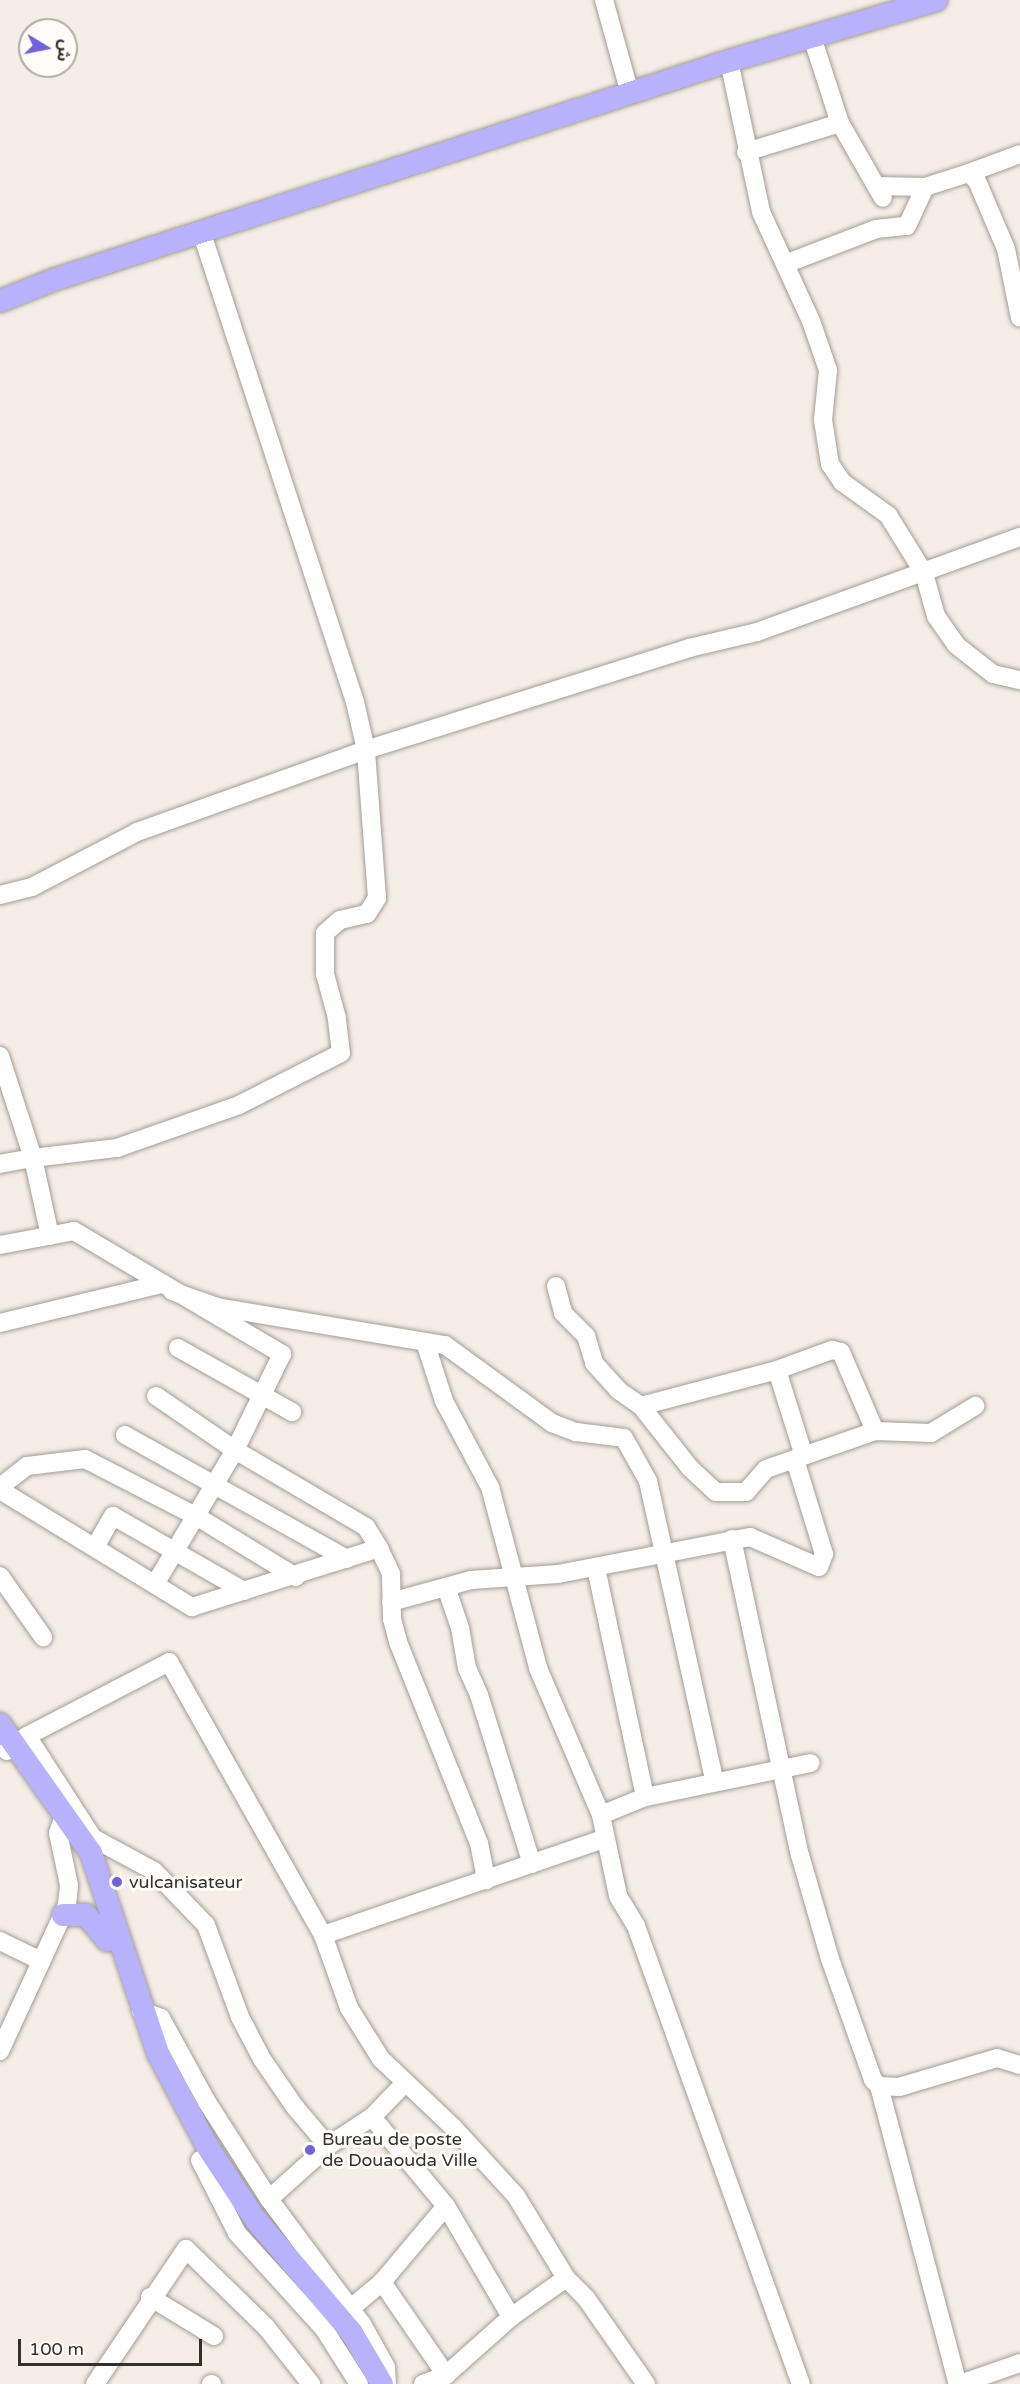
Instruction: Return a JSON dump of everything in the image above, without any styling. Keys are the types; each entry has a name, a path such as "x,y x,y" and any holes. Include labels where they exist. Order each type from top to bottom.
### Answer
{"main road":[{"path":"0,301 729,61 936,0"},
{"path":"0,1724 99,1871 141,2011 172,2082 232,2187 352,2333 382,2384"},
{"path":"62,1819 87,1875 128,2007 161,2089 201,2160 269,2257 331,2324 368,2384"},
{"path":"63,1915 86,1915 107,1940"}],"street":[{"path":"604,0 630,94"},
{"path":"812,37 840,123 879,192 925,187 1020,154"},
{"path":"729,61 746,152 761,212 811,321 828,370 823,420 830,464 842,482 888,515 924,573 936,616 956,645 993,674 1020,680"},
{"path":"746,152 840,123"},
{"path":"969,173 977,181 1006,249 1020,318"},
{"path":"785,264 876,229 907,226 925,187"},
{"path":"0,1164 117,1148 239,1105 341,1053 337,1018 325,974 326,933 340,920 368,914 377,898 366,750 355,702 202,233"},
{"path":"0,895 32,887 137,832 366,750 689,648 757,632 1019,540"},
{"path":"0,1056 33,1158 50,1236"},
{"path":"0,1245 74,1231 166,1288 282,1354 235,1450 155,1584"},
{"path":"556,1286 563,1312 586,1336 594,1363 618,1390 641,1406 690,1468 716,1492 746,1492 766,1469 875,1431 931,1433 975,1406"},
{"path":"0,1323 166,1288 217,1307 445,1345 552,1423 576,1432 624,1438 648,1481 715,1782"},
{"path":"425,1342 444,1401 490,1487 512,1578 538,1668 601,1815 604,1839 618,1896 636,1926 801,2384"},
{"path":"178,1348 292,1412"},
{"path":"641,1406 777,1370 832,1350 841,1352 875,1431"},
{"path":"392,1602 471,1580 512,1578 596,1568 750,1537 809,1565 819,1567 824,1562 777,1370"},
{"path":"156,1396 235,1450 366,1527 391,1574 392,1602 398,1642 479,1843 486,1880"},
{"path":"125,1435 347,1559"},
{"path":"296,1577 196,1516 85,1459 27,1466 0,1489 192,1607 296,1577 379,1548"},
{"path":"95,1547 114,1516 244,1591"},
{"path":"732,1539 800,1855 830,1959 873,2080 879,2086 959,2384 1020,2363"},
{"path":"596,1568 645,1797"},
{"path":"0,1576 43,1637"},
{"path":"446,1587 460,1628 467,1668 479,1695 532,1864"},
{"path":"328,2146 295,2107 262,2059 240,2018 206,1925 154,1871 93,1838 13,1743 169,1662 323,1935 349,2008 381,2059 453,2127 516,2196 566,2278 586,2298 646,2384"},
{"path":"601,1815 645,1797 810,1763"},
{"path":"0,2051 63,1915 69,1885 58,1843 62,1819"},
{"path":"323,1935 604,1839"},
{"path":"0,1941 41,1962"},
{"path":"141,2011 161,2018 207,2102 269,2199 351,2308 386,2367 387,2384"},
{"path":"879,2086 898,2087 997,2058 1020,2066"},
{"path":"269,2199 328,2146 372,2117 405,2083"},
{"path":"372,2117 446,2206 511,2317"},
{"path":"201,2160 237,2233 324,2329 358,2384"},
{"path":"351,2308 382,2282 446,2206"},
{"path":"95,2384 150,2297 186,2249 289,2352 305,2380"},
{"path":"423,2384 446,2375 511,2317 566,2278"},
{"path":"382,2282 446,2375"},
{"path":"150,2297 214,2336"}],"place":[{"name":"vulcanisateur","path":"117,1882"},
{"name":"Bureau de poste de Douaouda Ville","path":"310,2150"}]}
